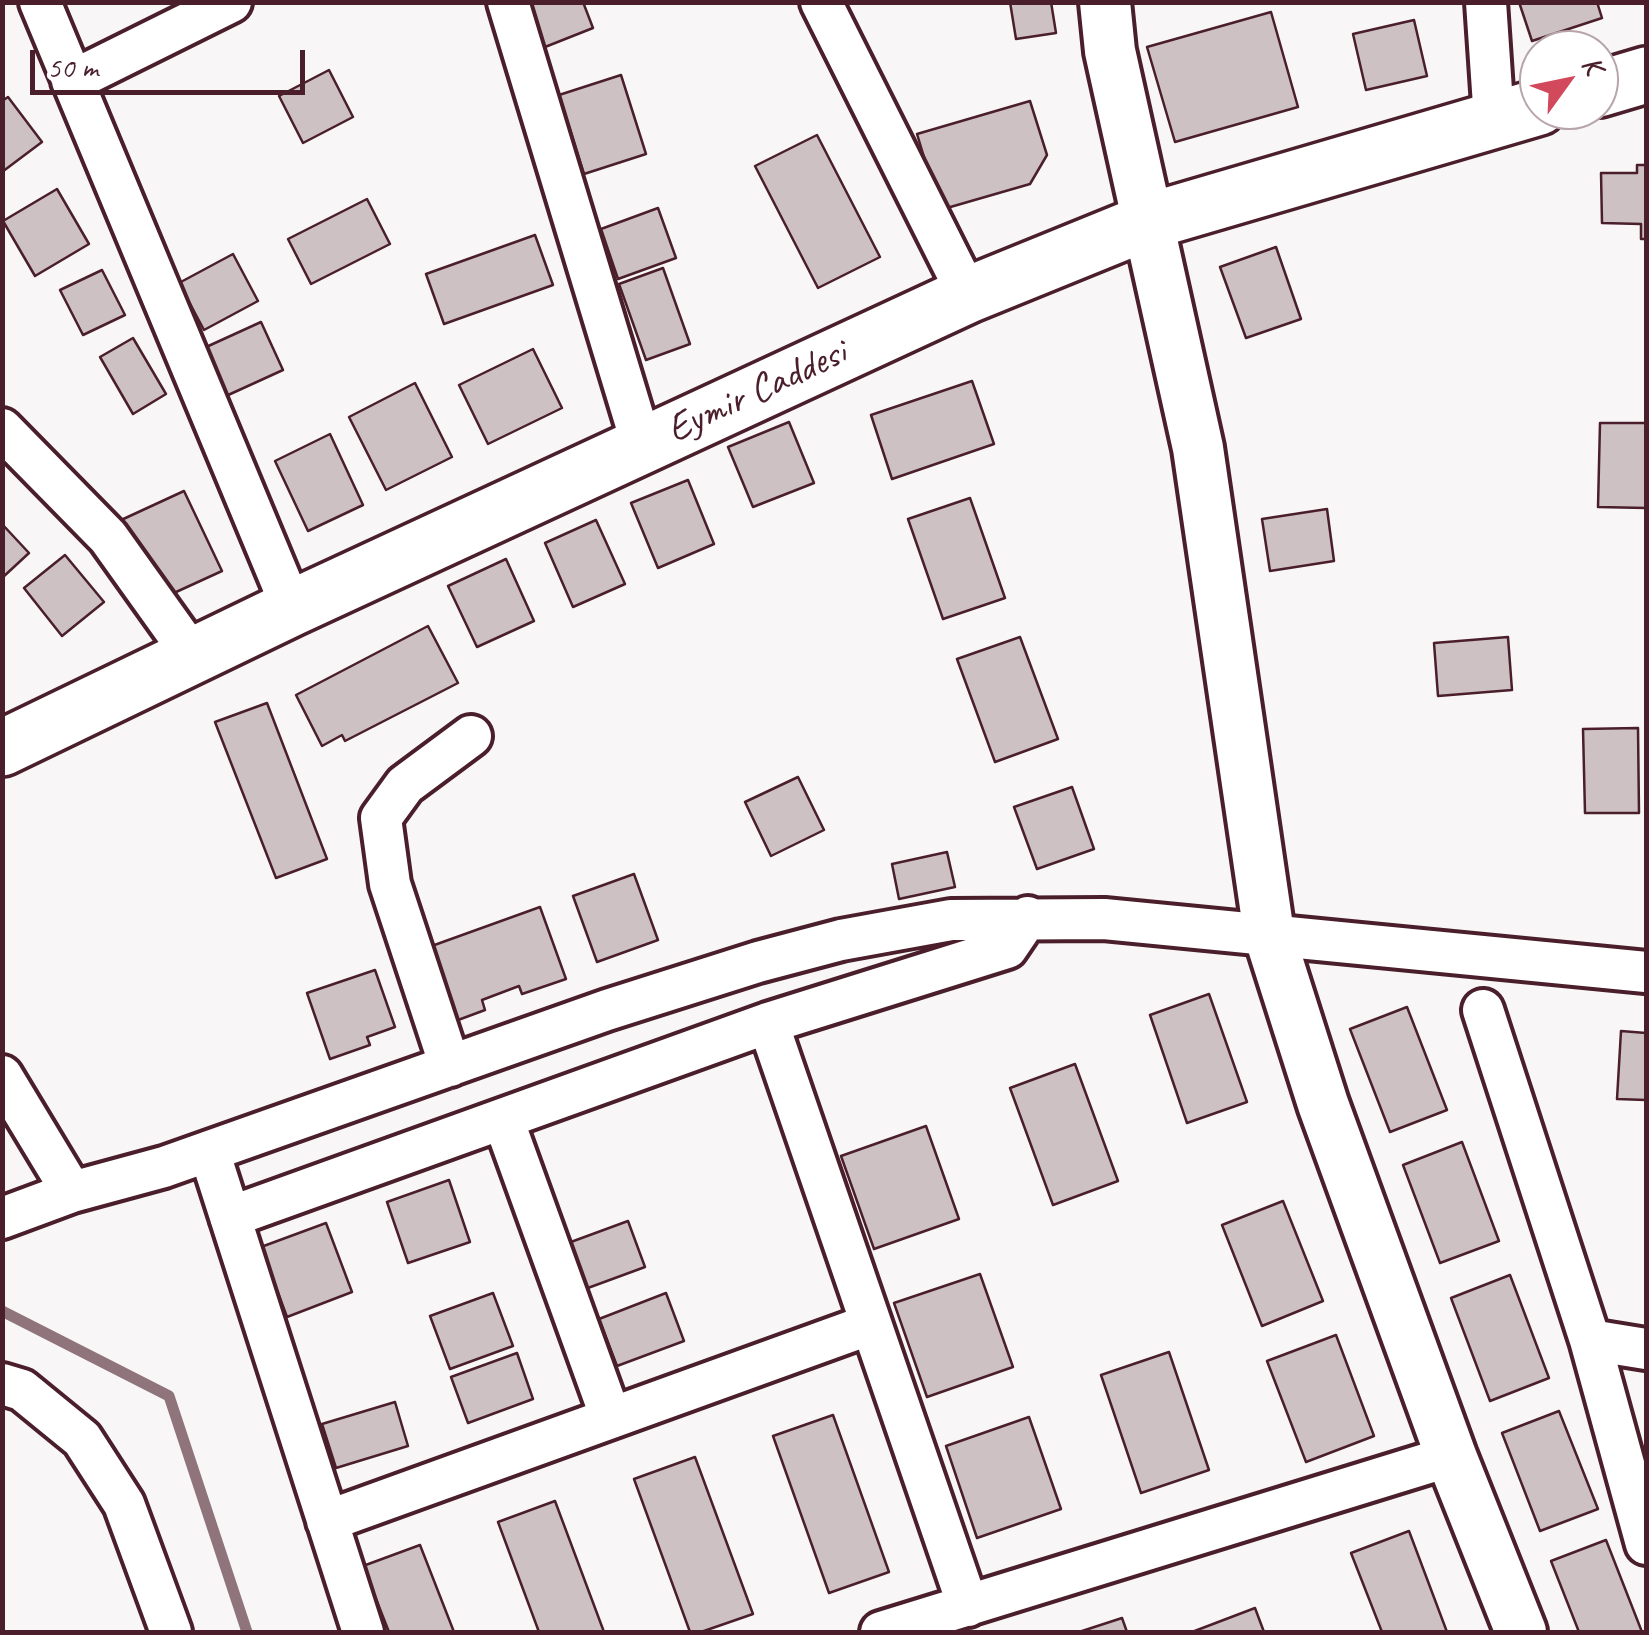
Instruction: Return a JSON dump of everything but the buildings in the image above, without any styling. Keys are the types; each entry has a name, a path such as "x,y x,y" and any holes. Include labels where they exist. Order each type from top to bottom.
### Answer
{"main road":[{"path":"1619,83 1646,75"},
{"name":"Eymir Caddesi","path":"2,748 292,608 968,295 1150,221 1516,113"}],"street":[{"path":"40,2 292,608"},
{"path":"72,81 231,2"},
{"path":"508,2 642,445"},
{"path":"821,2 968,295"},
{"path":"1105,2 1110,51 1198,448 1268,934 1323,1104 1451,1456 1520,1632"},
{"path":"1486,2 1516,113"},
{"path":"2,429 108,537 192,656"},
{"path":"450,1066 390,884 381,818 405,784 471,736"},
{"path":"230,1217 768,1023 1008,948 1028,917"},
{"path":"2,1218 758,962 841,940 950,920 1104,919 1646,972"},
{"path":"1483,1010 1590,1340 1646,1544"},
{"path":"768,1023 871,1324 948,1618"},
{"path":"2,1076 72,1192"},
{"path":"503,1119 610,1418"},
{"path":"209,1151 363,1632"},
{"path":"328,1521 871,1324"},
{"path":"1590,1340 1646,1349"},
{"path":"2,1384 22,1390 82,1439 124,1504 171,1632"},
{"path":"881,1632 948,1618 1451,1456"}],"waterway":[{"path":"2,1311 169,1396 247,1632"}]}
